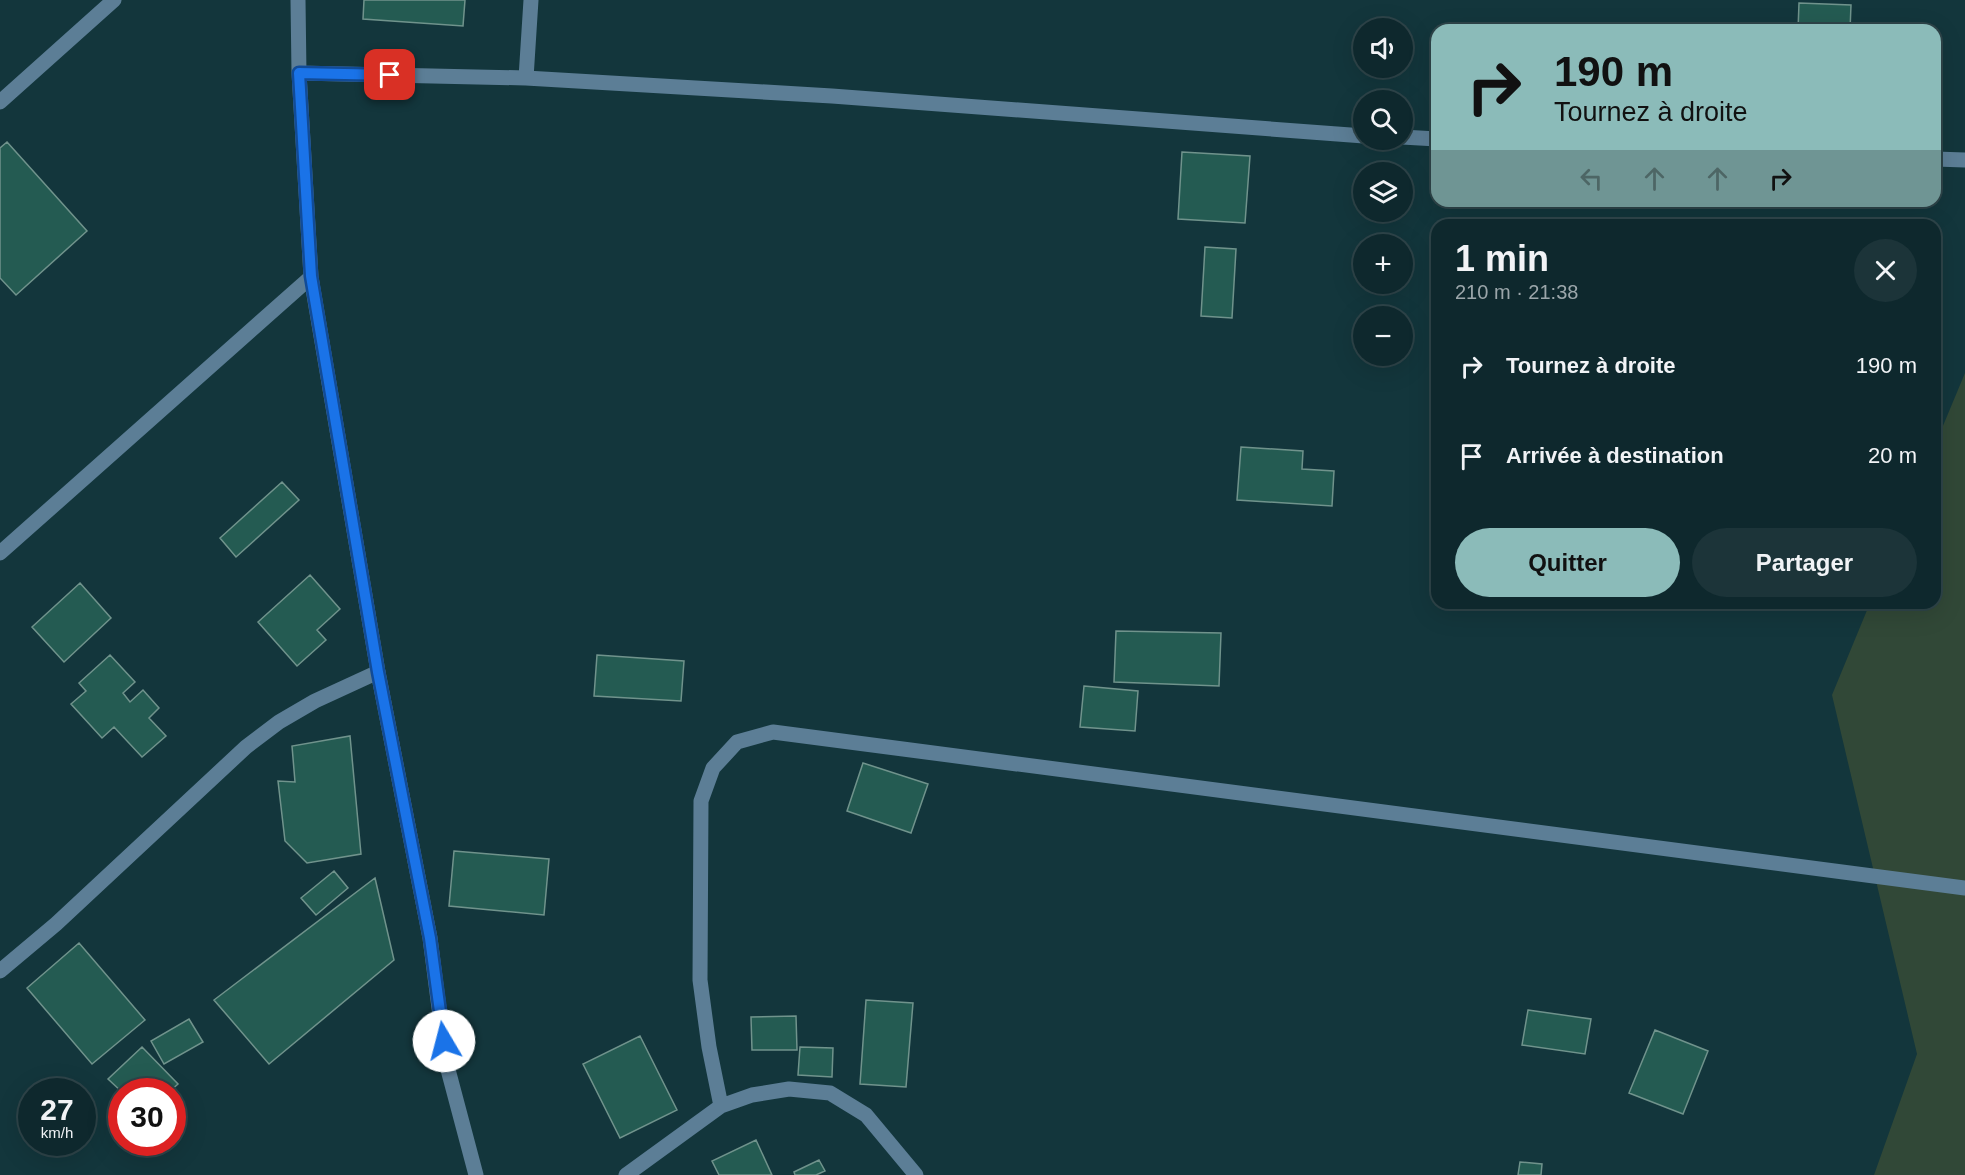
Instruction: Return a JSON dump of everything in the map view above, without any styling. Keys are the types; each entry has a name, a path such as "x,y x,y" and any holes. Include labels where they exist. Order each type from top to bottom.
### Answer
{"street":[{"path":"0,102 114,0"},
{"path":"298,0 299,73 311,276 378,672 430,938 447,1062 476,1175"},
{"path":"526,78 531,0"},
{"path":"299,73 526,78 832,96 1353,135"},
{"path":"1413,138 1431,139"},
{"path":"1941,159 1965,160"},
{"path":"0,553 311,276"},
{"path":"0,971 56,924 246,747 279,722 315,700 378,672"},
{"path":"721,1106 709,1047 700,980 701,801 713,768 737,742 773,732 1965,888"},
{"path":"626,1175 721,1106 752,1095 789,1089 830,1093 866,1115 916,1175"}],"green space":[{"path":"1965,373 1965,1175 1874,1175 1917,1054 1832,695 1868,609 1941,609 1941,431"}],"building":[{"path":"364,0 465,0 463,26 363,19"},
{"path":"1799,3 1851,5 1850,24 1798,24"},
{"path":"7,142 87,231 16,295 0,278 0,148"},
{"path":"1182,152 1250,156 1245,223 1178,219"},
{"path":"1205,247 1236,249 1232,318 1201,316"},
{"path":"1241,447 1303,451 1302,469 1334,471 1332,506 1237,500"},
{"path":"282,482 299,500 236,557 220,538"},
{"path":"310,575 340,609 317,630 326,640 297,666 258,622"},
{"path":"80,583 111,618 64,662 32,627"},
{"path":"1116,631 1221,633 1219,686 1114,682"},
{"path":"110,655 135,682 123,693 130,702 143,690 159,708 149,718 166,736 142,757 114,727 102,738 71,704 86,691 79,683"},
{"path":"597,655 684,661 681,701 594,696"},
{"path":"1084,686 1138,691 1135,731 1080,727"},
{"path":"350,736 361,854 307,863 285,841 278,781 295,782 292,746"},
{"path":"863,763 928,784 911,833 847,811"},
{"path":"454,851 549,859 544,915 449,906"},
{"path":"334,871 348,888 316,915 301,898"},
{"path":"375,878 394,960 269,1064 214,1000"},
{"path":"79,943 145,1020 92,1064 27,988"},
{"path":"866,1000 913,1003 906,1087 860,1084"},
{"path":"1528,1010 1591,1019 1585,1054 1522,1045"},
{"path":"796,1016 797,1050 752,1050 751,1017"},
{"path":"189,1019 203,1042 164,1064 151,1041"},
{"path":"1655,1030 1708,1051 1683,1114 1629,1093"},
{"path":"640,1036 677,1110 620,1138 583,1064"},
{"path":"142,1047 172,1078 109,1078"},
{"path":"800,1047 833,1048 832,1077 798,1075"},
{"path":"756,1140 772,1175 719,1175 712,1161"},
{"path":"819,1160 825,1171 816,1175 795,1175 794,1172"},
{"path":"1520,1162 1542,1164 1541,1175 1518,1175"}],"route":[{"path":"390,75 299,73 311,276 378,672 430,938 444,1041"}]}
